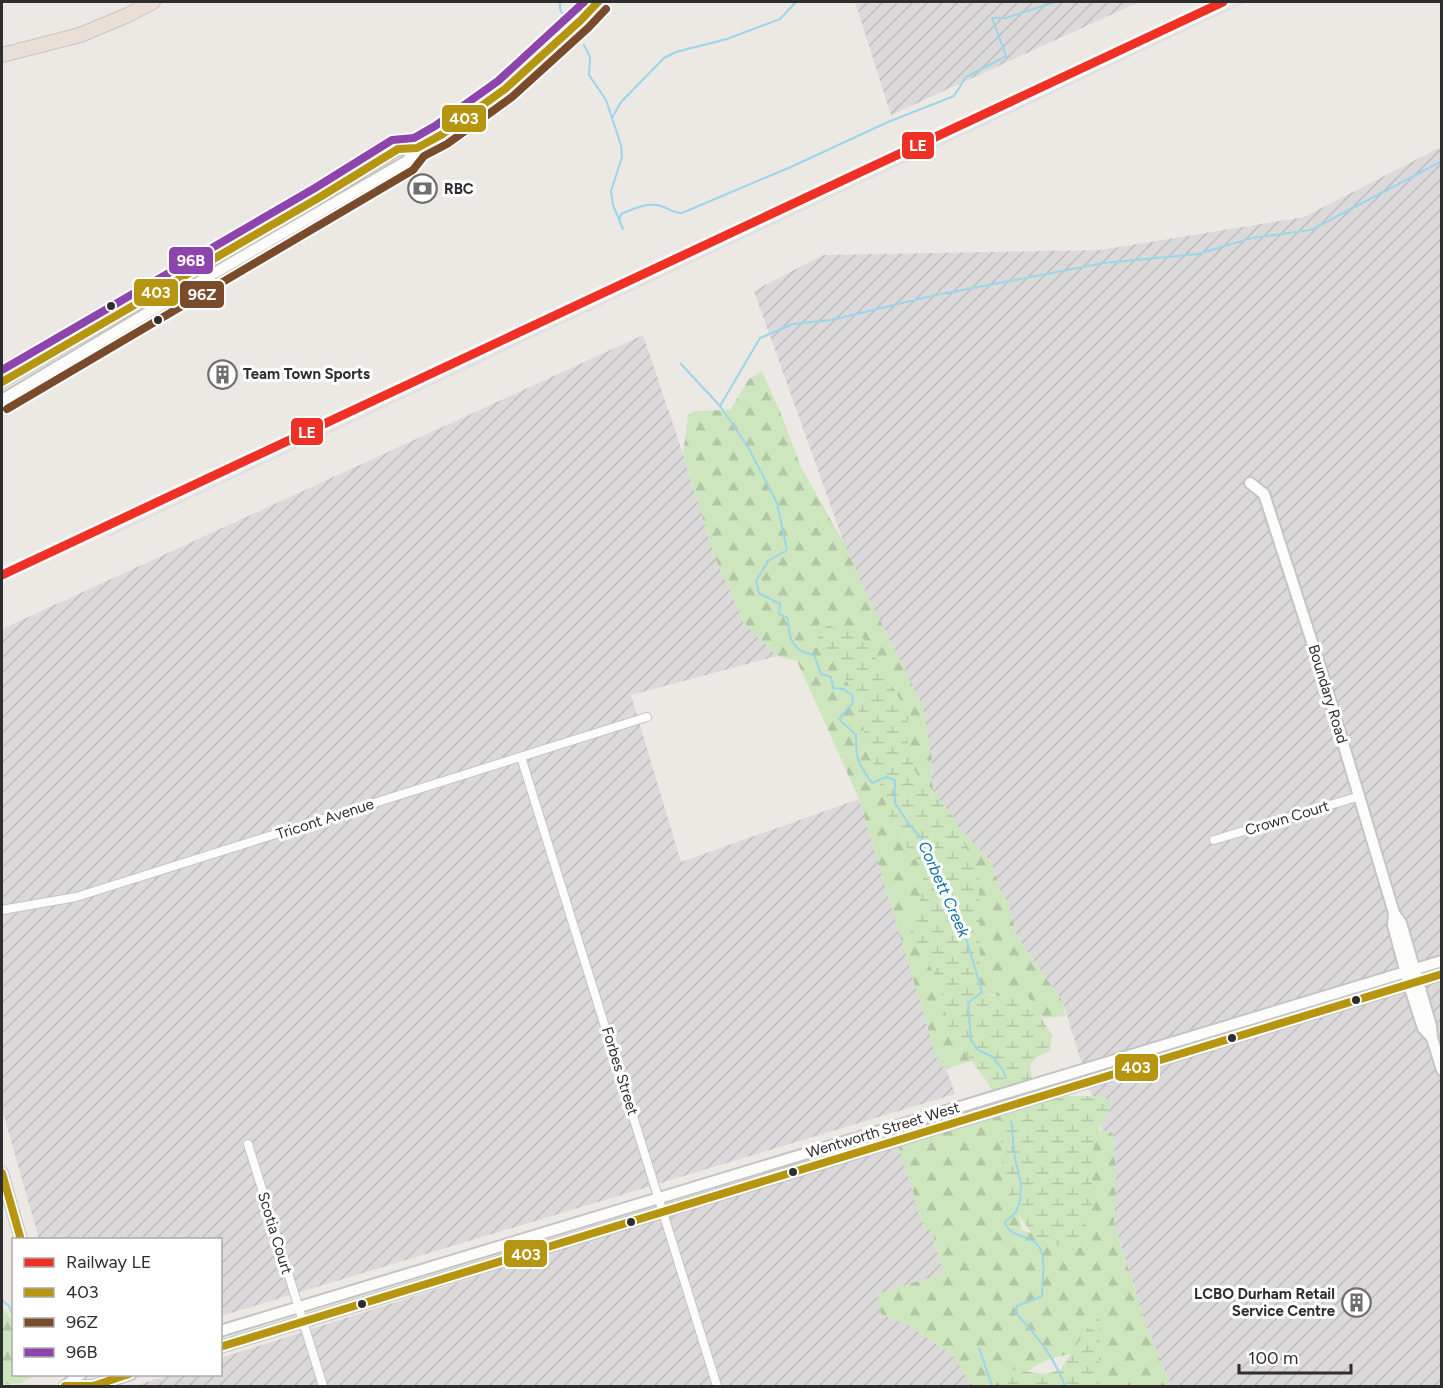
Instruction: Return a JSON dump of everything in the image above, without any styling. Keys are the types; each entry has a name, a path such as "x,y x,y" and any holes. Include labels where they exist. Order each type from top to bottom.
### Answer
{"highway":[{"path":"2,55 80,35 153,2"}],"main road":[{"path":"2,400 407,161 417,148 441,135 505,89 598,2"},
{"path":"2,382 320,197 398,149 417,148"},
{"name":"Boundary Road","path":"1250,483 1263,494 1323,676 1394,913 1401,923 1410,971 1431,1026 1432,1038 1442,1070"},
{"name":"Wentworth Street West","path":"222,1330 1442,961"},
{"name":"Wentworth Street West","path":"222,1346 1442,974"},
{"path":"2,1173 21,1238"},
{"path":"64,1386 78,1376"},
{"path":"64,1386 93,1386 125,1376"}],"street":[{"name":"Tricont Avenue","path":"2,910 76,897 647,717"},
{"name":"Forbes Street","path":"521,757 717,1386"},
{"name":"Crown Court","path":"1214,840 1360,796"},
{"name":"Scotia Court","path":"248,1144 323,1386"}],"shaded area":[{"path":"855,2 1139,2 891,115"},
{"path":"1441,147 1441,1386 1171,1386 1147,1327 1114,1223 1116,1179 1113,1133 1102,1130 1063,1002 1017,937 1008,902 1001,893 991,862 935,802 931,775 932,761 844,543 754,291 823,255 1100,250 1304,217"},
{"path":"643,335 714,555 744,623 777,656 631,695 681,862 859,799 936,1055 946,1069 955,1094 222,1316 222,1238 39,1238 2,1109 2,629"},
{"path":"897,1142 925,1230 930,1228 944,1273 928,1279 881,1313 912,1327 953,1356 973,1386 137,1385 167,1376 222,1376 222,1358"}],"green space":[{"path":"762,371 801,467 844,543 923,706 932,761 931,775 935,802 991,862 1001,893 1008,902 1017,937 1063,1002 1065,1016 1045,1018 999,996 965,989 971,1061 946,1069 939,1065 859,799 797,661 777,656 744,623 714,555 683,454 688,415 695,411 730,410 749,379"},
{"path":"819,623 861,635 908,716 907,739 915,771 955,819 979,880 980,990 992,996 1028,996 1052,1035 1050,1051 1038,1056 1030,1064 1033,1085 1040,1096 1104,1096 1112,1106 1097,1131 1092,1158 1092,1203 1080,1246 1047,1245 1034,1237 1019,1215 1005,1179 1002,1162 1001,1119 990,1086 949,1030 939,982 911,934 910,923 921,897 924,873 894,832 852,690 818,638"},
{"path":"1037,1099 1015,1195 1022,1230 1044,1237 1084,1126 1113,1133 1116,1179 1114,1223 1147,1327 1171,1386 1089,1386 1080,1352 1043,1362 1029,1371 1014,1386 973,1386 953,1356 912,1327 881,1314 877,1294 944,1273 931,1229 925,1230 897,1142"},
{"path":"2,1307 12,1320 12,1376 33,1376 22,1383 2,1385"},
{"path":"1097,1314 1100,1321 1099,1386 1009,1386 1002,1368 1042,1374 1060,1370"}],"waterway":[{"name":"Corbett Creek","path":"560,2 560,9 564,17"},
{"path":"612,118 621,102 664,58 676,52 727,39 780,19 796,2"},
{"path":"619,221 621,214 647,205 658,205 682,213 793,166 888,122 954,96 966,77 1006,56 992,18 1006,18 1055,2"},
{"name":"Corbett Creek","path":"584,45 590,57 589,75 606,100 621,145 622,157 611,191 613,205 623,229"},
{"path":"720,406 760,338 793,324 831,320 936,295 1104,263 1198,254 1252,238 1311,230 1442,161"},
{"name":"Corbett Creek","path":"681,364 720,406 748,447 777,503 787,550 768,561 756,581 759,593 780,604 779,614 788,618 793,643 801,651 814,655 821,674 831,677 833,688 843,689 852,695 853,703 839,719 856,735 859,761 872,783 886,777 895,780 895,803 922,839 931,870 943,882 963,928 982,992 968,1003 971,1040 978,1050 993,1057 1006,1078"},
{"name":"Corbett Creek","path":"1011,1121 1015,1159 1021,1183 1020,1201 1016,1212 1005,1222 1011,1231 1036,1243 1041,1252 1043,1264 1042,1296 1017,1306 1016,1313 1050,1356 1065,1386"},
{"path":"2,1300 9,1306 12,1314"},
{"path":"979,1348 992,1386"}],"railway":[{"path":"108,536 1244,2"}],"rail line":[{"name":"LE","path":"2,575 1223,2"}],"transit line":[{"name":"96B","path":"2,370 315,188 392,140 414,138 435,126 498,81 584,2"},
{"name":"403","path":"2,382 320,197 398,149 417,148 441,135 505,89 598,2"},
{"name":"96Z","path":"7,409 413,170 424,156 447,144 512,97 606,9"},
{"name":"403","path":"222,1346 1442,974"},
{"name":"403","path":"2,1173 20,1238"},
{"name":"403","path":"65,1386 93,1386 123,1376"}],"place":[{"name":"RBC","path":"423,189"},
{"name":"Team Town Sports","path":"222,374"},
{"name":"LCBO Durham Retail Service Centre","path":"1356,1303"}]}
